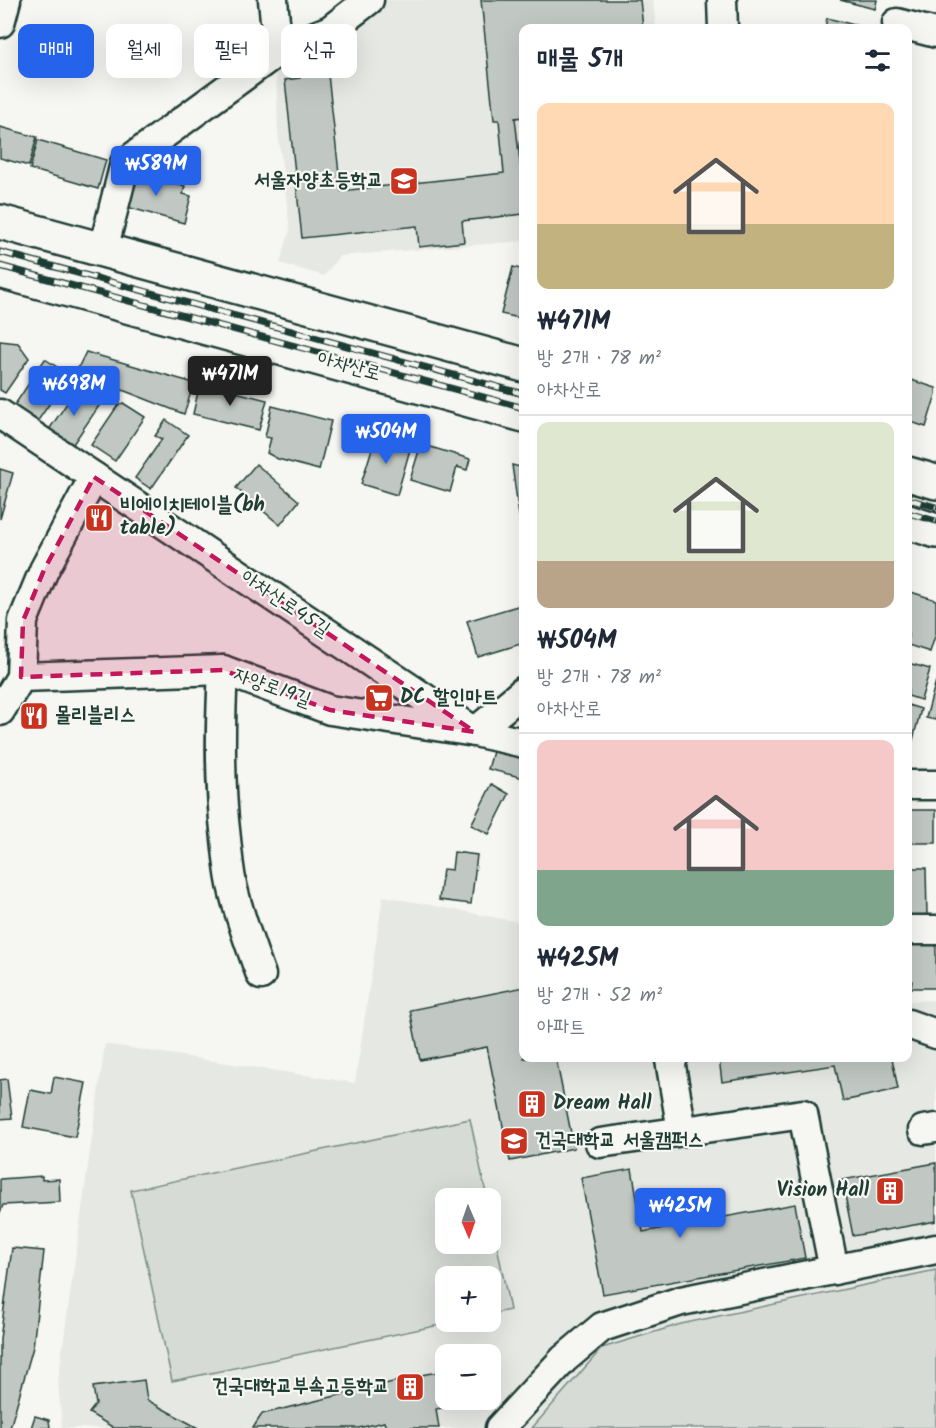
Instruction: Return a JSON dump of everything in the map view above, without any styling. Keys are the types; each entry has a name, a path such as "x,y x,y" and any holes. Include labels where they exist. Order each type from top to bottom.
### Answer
{"main road":[{"path":"0,222 519,364"},
{"name":"아차산로","path":"0,271 519,414"},
{"path":"912,475 936,482"},
{"path":"912,523 936,531"}],"street":[{"path":"273,0 278,51"},
{"path":"103,250 125,163 278,51 330,30 369,0"},
{"path":"722,0 723,24"},
{"path":"899,17 936,33"},
{"name":"아차산로45길","path":"0,414 474,732"},
{"path":"0,711 21,677 23,621 44,570 94,477"},
{"path":"223,670 220,762 222,807 229,866 233,891 244,929 261,975"},
{"name":"자양로19길","path":"21,677 223,670 330,710 474,732 519,742"},
{"path":"474,732 519,695"},
{"path":"912,784 936,785"},
{"path":"912,930 936,930"},
{"path":"912,1025 936,1034"},
{"path":"670,1062 682,1131"},
{"path":"600,1143 803,1114 834,1270"},
{"path":"501,1428 564,1359 602,1328 681,1301 936,1250"}],"highlighted area":[{"path":"94,477 475,732 330,710 223,670 21,677 23,621 44,570"}],"shaded area":[{"name":"서울자양초등학교","path":"383,0 653,0 656,24 519,24 519,241 339,256 324,276 280,263 290,230 278,132 276,72 281,69 281,78 357,78 357,24"},
{"name":"건국대학교 서울캠퍼스","path":"383,896 519,922 519,1062 912,1062 912,1001 936,1000 936,1428 62,1428 58,1381 105,1044 355,1083"},
{"path":"470,1119 485,1188 435,1188 435,1254 499,1254 510,1310 501,1312 501,1266 435,1266 435,1326 172,1381 131,1190"},
{"path":"936,1270 936,1428 532,1428 602,1348 681,1324"}],"building":[{"path":"481,0 640,0 643,24 519,24 519,118 515,118 519,153 519,215 462,221 464,242 419,247 417,226 302,238 285,80 328,78 341,191 504,173 499,120 494,120"},
{"path":"840,0 877,0 875,9"},
{"path":"827,18 850,24 826,24"},
{"path":"0,127 37,137 29,166 0,158"},
{"path":"38,140 106,160 98,189 30,169"},
{"path":"130,171 185,186 183,194 191,196 184,223 120,205"},
{"path":"513,267 519,269 519,318 501,314"},
{"path":"0,341 18,343 29,358 5,393 0,390"},
{"path":"86,352 194,383 184,414 76,372"},
{"path":"45,359 69,375 35,425 12,409"},
{"path":"912,380 936,388 926,427 912,422"},
{"path":"200,383 267,400 259,430 193,414"},
{"path":"80,384 103,400 69,450 46,434"},
{"path":"123,403 145,417 115,461 91,445 118,405"},
{"path":"272,406 331,421 319,470 278,459 267,453 271,438 265,437"},
{"path":"166,420 188,435 151,489 135,478 162,439 155,436"},
{"path":"376,436 411,446 397,495 361,484"},
{"path":"421,444 470,459 467,470 457,467 450,492 410,480"},
{"path":"256,464 299,501 280,525 236,488"},
{"path":"512,465 519,467 519,515"},
{"path":"0,469 13,473 0,519"},
{"path":"912,592 936,600 936,633 930,652 912,646"},
{"path":"519,605 519,645 478,657 467,621"},
{"path":"912,664 930,669 921,700 912,697"},
{"path":"936,681 936,720 926,718"},
{"path":"912,706 921,709 912,744"},
{"path":"496,741 519,748 519,777 488,769"},
{"path":"492,784 509,794 489,834 471,825"},
{"path":"912,810 936,810 936,843 912,843"},
{"path":"454,852 477,855 471,904 439,900 443,869 452,870"},
{"path":"912,868 926,868 927,916 912,916"},
{"path":"936,944 936,988 912,988 912,945"},
{"name":"Dream Hall","path":"519,988 519,1062 557,1062 574,1148 510,1161 487,1047 420,1060 410,1010"},
{"path":"720,1062 893,1062 898,1089 843,1101 835,1065 722,1082"},
{"path":"54,1077 86,1083 75,1137 23,1127 30,1090 51,1094"},
{"path":"7,1079 12,1118 0,1119 0,1080"},
{"name":"Vision Hall","path":"936,1163 936,1221 853,1236 842,1180"},
{"path":"632,1169 643,1232 795,1204 805,1258 603,1294 581,1178"},
{"path":"42,1176 42,1180 59,1179 60,1202 3,1205 0,1213 0,1179"},
{"path":"12,1248 44,1251 33,1347 10,1428 0,1428 0,1339"},
{"name":"건국대학교부속고등학교","path":"435,1373 435,1410 439,1428 386,1428 384,1422 359,1428 253,1428 262,1414"},
{"name":"건국대학교부속고등학교","path":"144,1380 147,1400 198,1428 114,1428 89,1413 96,1404 93,1387"},
{"path":"35,1416 49,1420 50,1428 31,1428"}],"railway":[{"path":"0,252 519,393"},
{"path":"0,266 519,407"},
{"path":"912,500 936,507"},
{"path":"912,514 936,521"}],"place":[{"name":"서울자양초등학교","path":"404,181"},
{"name":"비에이치테이블(bh table)","path":"99,518"},
{"name":"DC 할인마트","path":"379,698"},
{"name":"몰리블리스","path":"34,716"},
{"name":"Dream Hall","path":"532,1104"},
{"name":"건국대학교 서울캠퍼스","path":"514,1141"},
{"name":"Vision Hall","path":"890,1191"},
{"name":"건국대학교부속고등학교","path":"410,1387"}]}
